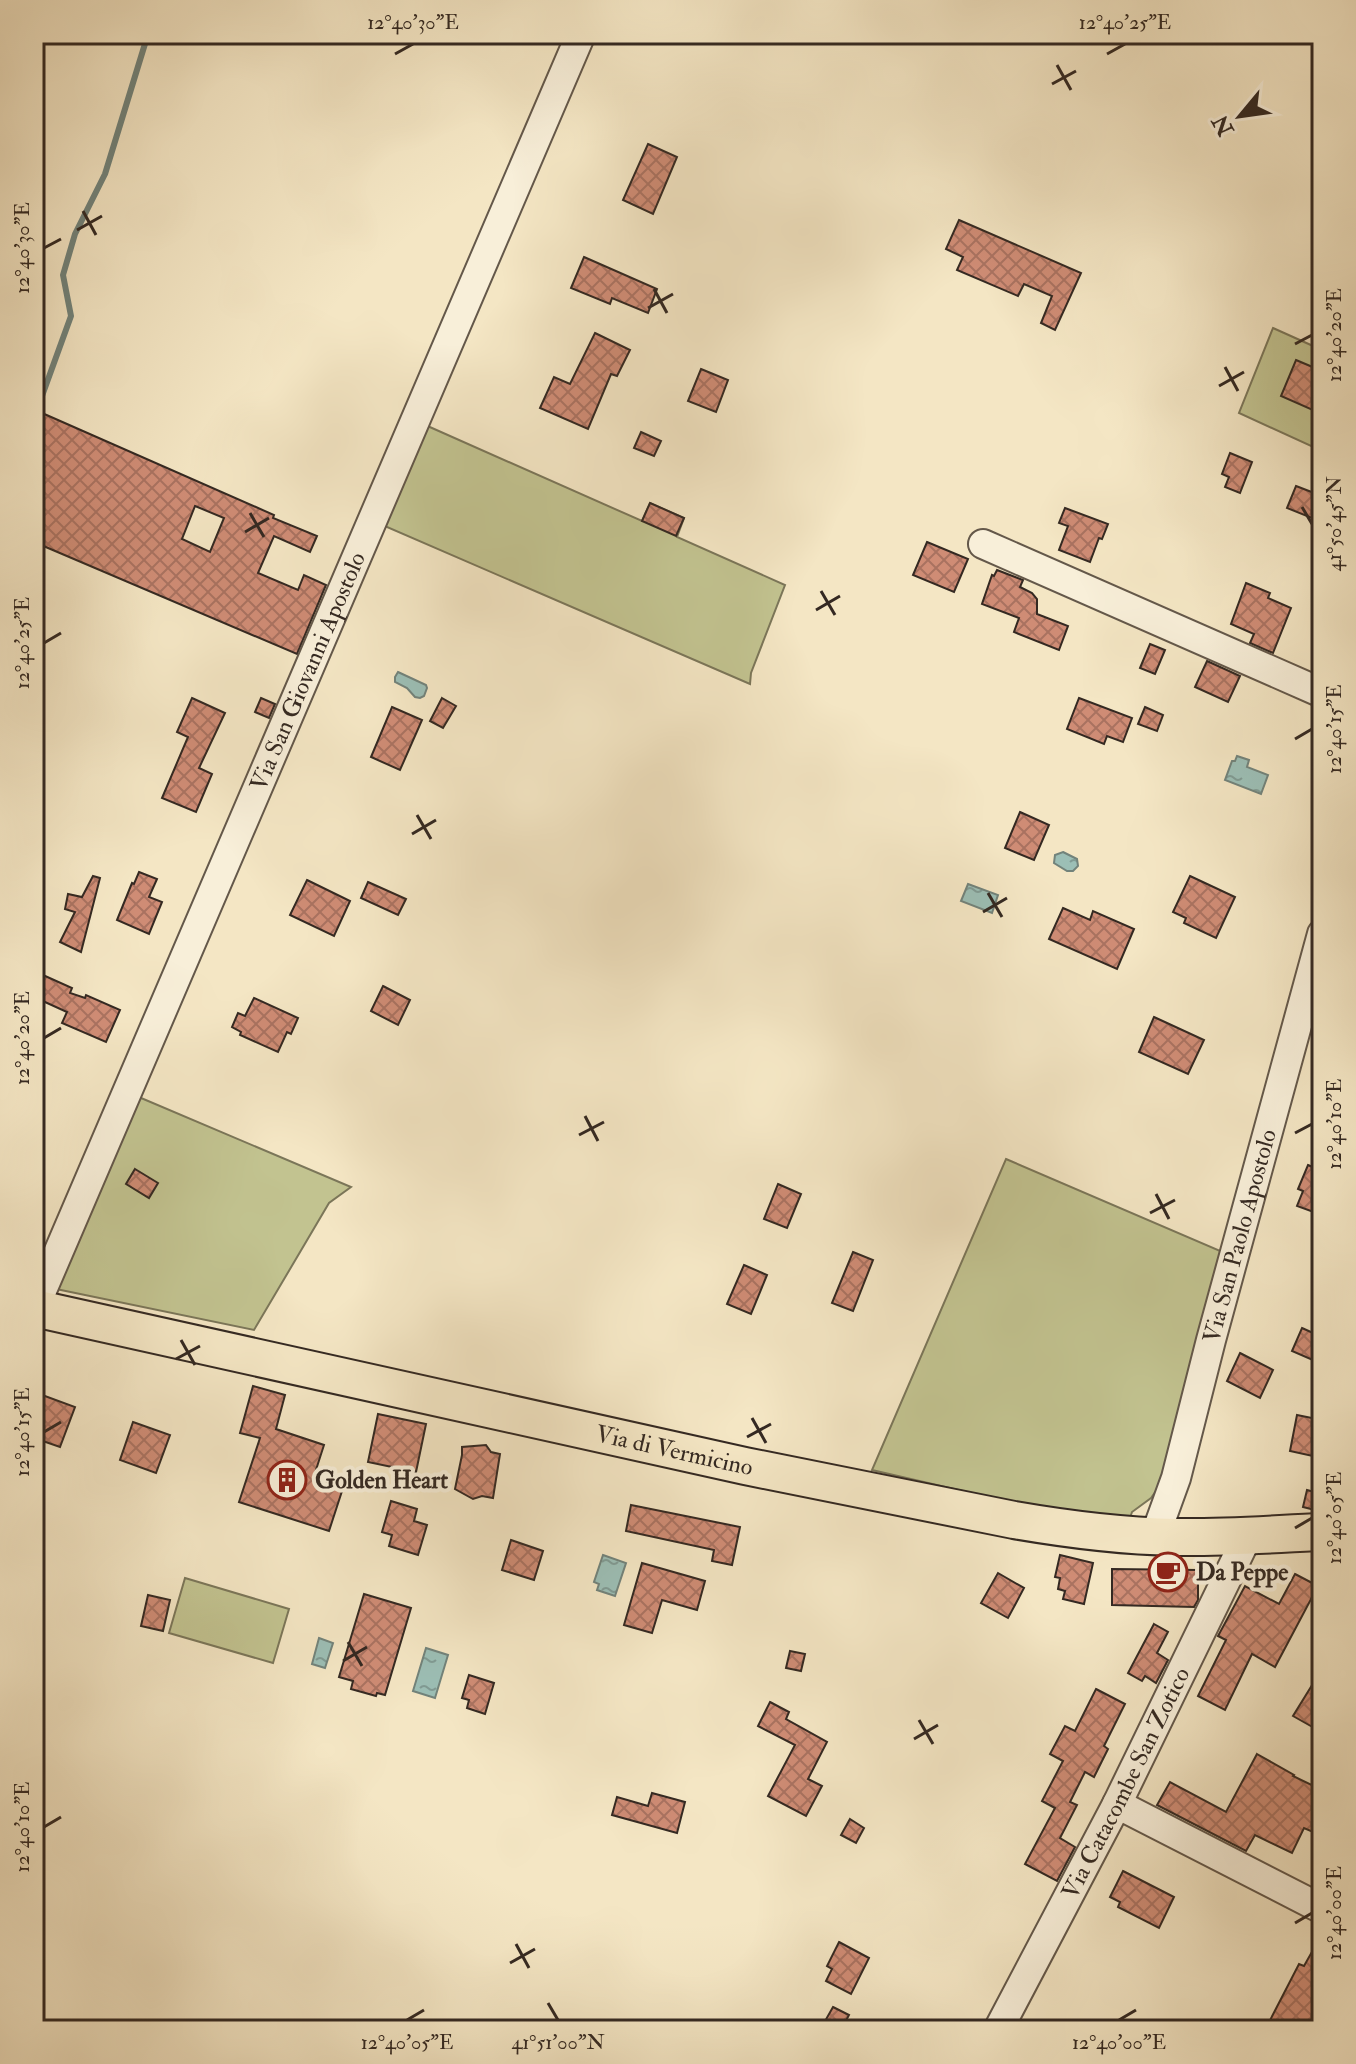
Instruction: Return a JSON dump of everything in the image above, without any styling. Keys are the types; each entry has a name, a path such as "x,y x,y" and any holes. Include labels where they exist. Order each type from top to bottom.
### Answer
{"main road":[{"name":"Via di Vermicino","path":"34,1308 729,1462 1014,1520 1155,1536 1322,1532"}],"street":[{"name":"Via San Giovanni Apostolo","path":"34,1308 581,34"},
{"path":"983,544 1322,693"},
{"name":"Via San Paolo Apostolo","path":"1155,1536 1176,1478 1322,934"},
{"name":"Via Catacombe San Zotico","path":"998,2030 1117,1804 1248,1535"},
{"path":"1117,1804 1322,1909"}],"green space":[{"path":"1273,328 1322,350 1322,451 1239,413"},
{"path":"423,424 642,521 650,503 684,518 677,537 785,585 751,673 750,684 380,524"},
{"path":"134,1095 351,1187 329,1203 254,1330 56,1289"},
{"path":"1006,1159 1225,1253 1170,1471 1151,1498 1132,1512 1128,1524 1053,1512 872,1470"},
{"path":"185,1578 289,1609 273,1663 169,1633"}],"water":[{"path":"398,672 426,685 424,696 415,697 395,682"},
{"path":"1237,756 1249,760 1247,767 1268,775 1261,794 1225,780"},
{"path":"1063,852 1077,859 1078,866 1073,871 1054,863 1055,855"},
{"path":"968,884 998,895 992,913 961,901"},
{"path":"603,1555 626,1563 615,1596 597,1590 599,1584 594,1582"},
{"path":"319,1638 333,1643 325,1668 312,1664"},
{"path":"426,1648 448,1655 435,1698 413,1691"}],"building":[{"path":"648,144 677,157 653,214 623,200"},
{"path":"959,220 1081,273 1055,330 1041,323 1052,296 1024,284 1018,296 957,270 963,257 946,249"},
{"path":"584,257 657,289 648,313 612,298 610,304 571,288"},
{"path":"595,333 630,350 617,376 611,374 588,429 540,408 554,377 570,384"},
{"path":"1296,360 1322,371 1322,394 1315,411 1281,396"},
{"path":"701,369 728,380 716,412 688,401"},
{"path":"42,413 317,536 310,552 274,536 258,573 298,590 304,575 326,585 297,654 34,542 34,430","holes":["195,506 224,518 210,552 182,539"]},
{"path":"641,432 661,441 654,456 634,448"},
{"path":"1230,453 1252,462 1240,493 1225,487 1229,477 1222,474"},
{"path":"1296,486 1322,496 1322,522 1287,508"},
{"path":"650,503 684,518 676,536 642,521"},
{"path":"1065,508 1108,524 1090,562 1059,550 1068,526 1059,523"},
{"path":"927,542 968,559 954,592 913,575"},
{"path":"997,570 1023,580 1020,587 1037,599 1037,614 1068,626 1059,650 1014,632 1019,618 982,604 992,575"},
{"path":"1246,583 1270,593 1268,598 1291,608 1273,653 1250,643 1254,634 1231,624"},
{"path":"1150,644 1165,650 1155,674 1140,668"},
{"path":"1207,661 1240,676 1228,702 1195,687"},
{"path":"192,698 225,713 199,768 212,774 196,812 162,798 188,737 177,732"},
{"path":"261,698 275,704 269,718 255,712"},
{"path":"442,698 456,706 443,728 430,721"},
{"path":"1079,698 1132,718 1123,742 1107,736 1104,744 1067,729"},
{"path":"392,707 422,720 400,770 371,757"},
{"path":"1145,707 1163,715 1157,731 1138,724"},
{"path":"1020,812 1049,825 1034,860 1005,848"},
{"path":"139,872 157,879 149,897 162,902 149,934 117,920"},
{"path":"93,876 100,878 81,952 60,942 75,912 65,909 68,894 82,897"},
{"path":"1190,876 1235,897 1216,938 1184,923 1186,918 1173,912"},
{"path":"307,880 350,901 334,936 290,915"},
{"path":"368,882 406,899 398,915 361,898"},
{"path":"1063,908 1090,920 1093,911 1134,929 1117,969 1049,939"},
{"path":"34,971 72,988 70,993 85,998 86,995 120,1010 106,1042 62,1023 67,1012 34,997"},
{"path":"383,986 410,1000 398,1025 371,1011"},
{"path":"254,998 298,1018 278,1052 240,1035 241,1032 232,1027 238,1013 245,1016"},
{"path":"1154,1017 1204,1040 1188,1074 1139,1052"},
{"path":"1308,1165 1322,1171 1322,1215 1297,1206 1303,1191 1298,1189"},
{"path":"135,1169 158,1183 149,1198 126,1184"},
{"path":"778,1184 801,1194 787,1228 764,1219"},
{"path":"853,1252 873,1260 853,1311 832,1303"},
{"path":"744,1265 767,1275 751,1314 727,1304"},
{"path":"1302,1328 1322,1337 1322,1364 1292,1351"},
{"path":"1240,1353 1273,1370 1260,1398 1227,1381"},
{"name":"Golden Heart","path":"253,1386 285,1395 276,1429 324,1445 314,1476 344,1485 329,1531 239,1502 260,1438 240,1433"},
{"path":"34,1392 75,1407 60,1447 34,1438"},
{"path":"378,1414 426,1424 416,1472 368,1462"},
{"path":"1297,1415 1322,1420 1322,1458 1290,1451"},
{"path":"133,1422 170,1435 156,1473 120,1460"},
{"path":"486,1445 491,1452 500,1454 493,1498 482,1496 473,1499 455,1489 462,1447"},
{"path":"1307,1490 1322,1494 1319,1511 1303,1507"},
{"path":"391,1501 417,1509 414,1521 427,1525 418,1555 389,1546 392,1535 382,1532"},
{"path":"631,1505 740,1527 732,1565 712,1561 714,1550 626,1531"},
{"path":"511,1540 543,1551 534,1580 502,1570"},
{"path":"1060,1555 1093,1563 1084,1604 1063,1599 1065,1591 1058,1589 1060,1578 1055,1577"},
{"path":"642,1563 705,1581 697,1610 662,1600 652,1633 624,1625"},
{"path":"1112,1569 1198,1570 1198,1600 1194,1607 1112,1605"},
{"path":"998,1573 1024,1588 1008,1618 981,1603"},
{"path":"1295,1574 1318,1586 1275,1667 1252,1654 1225,1710 1198,1696 1226,1640 1218,1636 1245,1586 1279,1604"},
{"path":"364,1594 411,1608 385,1695 377,1693 376,1696 351,1689 353,1681 339,1677"},
{"path":"148,1595 170,1600 163,1631 141,1626"},
{"path":"1154,1624 1168,1632 1157,1653 1168,1660 1156,1683 1145,1676 1142,1681 1128,1673"},
{"path":"790,1651 805,1654 801,1671 786,1668"},
{"path":"1322,1669 1322,1718 1316,1729 1293,1716"},
{"path":"469,1675 494,1683 485,1714 467,1708 469,1700 462,1698"},
{"path":"1096,1689 1125,1704 1104,1746 1108,1749 1094,1777 1085,1772 1070,1802 1077,1805 1060,1838 1075,1847 1057,1881 1025,1864 1055,1808 1042,1801 1063,1761 1050,1754 1065,1726 1075,1731"},
{"path":"770,1702 789,1712 786,1719 827,1742 808,1779 822,1786 806,1816 768,1796 795,1745 758,1726"},
{"path":"1257,1754 1322,1790 1322,1812 1313,1832 1304,1828 1292,1853 1255,1835 1246,1851 1157,1805 1170,1782 1226,1812"},
{"path":"652,1793 685,1802 677,1833 612,1815 617,1797 648,1806"},
{"path":"850,1819 864,1828 856,1843 841,1835"},
{"path":"1123,1871 1174,1897 1159,1928 1118,1907 1120,1902 1110,1897"},
{"path":"1322,1934 1322,2011 1312,2030 1265,2030 1299,1964 1304,1966"},
{"path":"839,1942 869,1958 851,1994 826,1981 832,1969 827,1966"},
{"path":"833,2007 849,2015 841,2030 820,2030"}],"waterway":[{"path":"34,418 71,316 63,275 75,234 105,174 148,34"}],"place":[{"name":"Golden Heart","path":"287,1480"},
{"name":"Da Peppe","path":"1168,1572"}]}
